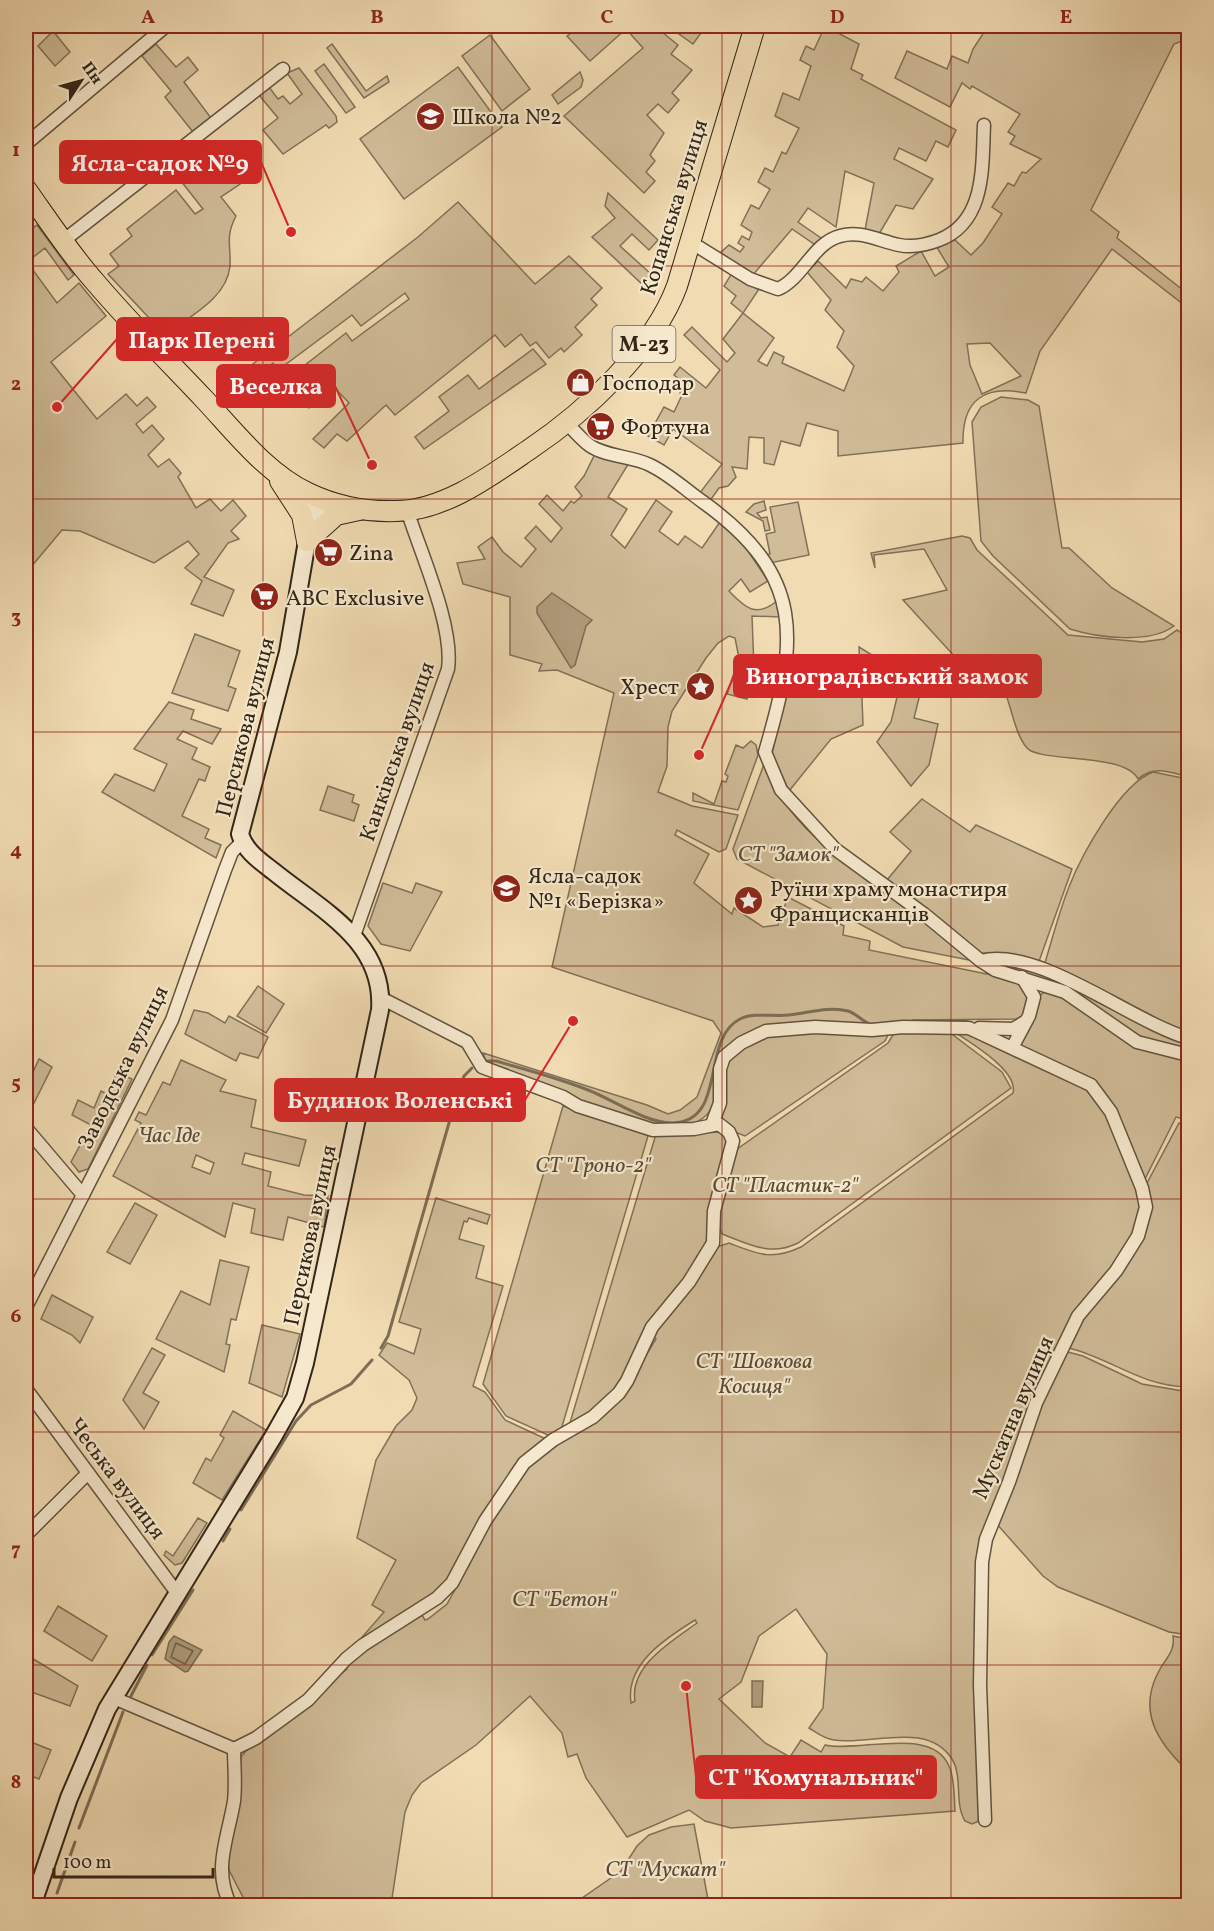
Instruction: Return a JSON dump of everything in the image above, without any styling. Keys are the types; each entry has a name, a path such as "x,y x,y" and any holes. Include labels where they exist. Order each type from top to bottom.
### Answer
{"highway":[{"name":"Копанська вулиця","path":"26,189 63,241 105,293 272,469 298,488 320,498 363,509 421,508 472,486 566,423 604,387 653,332 672,300 755,26"},
{"path":"272,469 302,515 306,541"},
{"path":"306,541 336,515 363,509"}],"main road":[{"name":"Персикова вулиця","path":"32,1905 69,1798 114,1698 295,1398 309,1345 381,998 375,965 354,936 253,855 243,841 242,825 288,652 309,512 315,500 320,498"}],"street":[{"path":"26,144 166,26"},
{"path":"63,241 283,69"},
{"path":"689,241 750,279 778,289 791,281 825,245 838,237 866,236 910,246 942,240 962,227 979,193 984,124"},
{"path":"566,423 590,446 657,468 719,513 746,537 776,580 786,609 788,629 780,696 765,752 777,783 787,798 835,849 924,914 994,970 1049,985 1072,996 1137,1042 1188,1055"},
{"name":"Канківська вулиця","path":"354,936 448,669 450,649 445,628 406,510"},
{"name":"Заводська вулиця","path":"26,1307 172,1020 232,852 243,841"},
{"path":"981,961 998,957 1021,961 1070,982 1152,1026 1188,1038"},
{"path":"1021,976 1034,997"},
{"path":"1013,1046 1026,1021 1034,997 1041,988 1049,985"},
{"path":"114,1698 234,1749 256,1738 309,1700 354,1652 437,1598 452,1583 485,1521 524,1463 553,1440 593,1417 619,1393 652,1327 689,1282 713,1243 714,1211 733,1141 724,1128 712,1124 694,1129 653,1130 584,1109 563,1097 482,1067 467,1042 381,998"},
{"path":"969,1028 1013,1029 1026,1021"},
{"name":"Мускатна вулиця","path":"712,1124 720,1102 720,1069 724,1057 741,1043 766,1031 815,1027 872,1030 903,1027 969,1028 1084,1080 1097,1090 1112,1112 1142,1188 1146,1207 1134,1244 1116,1271 1086,1304 1041,1391 986,1539 982,1562 980,1685 985,1820"},
{"path":"26,1128 83,1196"},
{"name":"Чеська вулиця","path":"26,1389 177,1593"},
{"path":"26,1535 88,1473"},
{"path":"227,1904 220,1863 234,1794 234,1749"}],"green space":[{"path":"581,26 706,26 693,44 669,27 662,32 678,45 671,54 692,70 672,93 679,100 668,113 658,104 647,115 664,133 650,155 655,161 646,172 655,181 644,193 564,116 643,48 626,29 590,61 567,36"},
{"path":"825,26 859,44 851,69 863,75 861,79 956,130 948,147 936,141 926,161 899,148 894,159 933,179 913,209 896,205 879,234 865,230 874,183 845,171 836,227 808,208 798,222 824,240 817,246 792,229 752,276 719,254 729,245 740,252 744,247 738,243 742,236 749,240 752,232 741,225 751,205 759,209 770,189 758,182 765,168 773,172 782,152 786,154 799,128 775,116 783,93 799,100 811,66 800,60 806,46 814,50"},
{"path":"988,26 1188,26 1188,42 1184,40 1174,44 1091,210 1119,232 1117,238 1188,294 1188,308 1112,249 1040,351 1026,393 999,391 979,398 967,416 963,443 838,456 838,431 807,423 800,446 781,441 774,465 764,463 764,438 749,437 747,469 732,467 736,477 728,486 719,488 709,502 699,494 722,464 673,429 664,445 648,436 664,407 674,412 682,395 680,393 686,385 674,375 680,367 706,388 720,370 684,335 692,327 727,362 735,353 723,339 743,313 774,338 758,361 767,366 774,352 784,357 782,363 844,391 854,366 837,347 844,331 825,310 831,300 807,272 818,261 846,288 851,279 862,282 866,277 883,291 899,272 896,266 921,251 935,276 949,267 936,246 955,240 971,255 983,243 1002,214 992,207 1008,183 1014,186 1022,172 1026,173 1041,159 1010,144 1015,136 1008,132 1020,114 972,86 970,89 962,83 950,107 895,78 907,51 947,69 952,56 968,63 973,49","holes":["990,343 1021,376 982,394 970,365 967,344"]},
{"path":"53,31 70,52 55,66 38,46"},
{"path":"490,35 530,89 502,111 462,56"},
{"path":"156,44 176,67 188,57 198,70 184,82 211,118 193,132 165,97 171,91 142,56"},
{"path":"332,44 366,91 387,76 389,82 364,98 327,48"},
{"path":"324,64 355,107 346,113 315,71"},
{"path":"458,67 502,127 404,199 360,139"},
{"path":"299,68 336,116 337,122 329,128 326,125 283,154 263,130 278,118 259,95 269,87 278,99 283,96 290,104 302,94 287,73"},
{"path":"580,72 583,80 581,87 558,104 552,95"},
{"path":"213,151 240,184 221,197 236,216 230,236 230,266 227,278 214,298 165,335 108,274 119,266 110,254 132,236 127,229 176,190 195,214 203,209 181,181 194,170 205,183 213,177 200,160"},
{"path":"608,193 658,240 649,250 632,234 620,246 651,274 643,285 592,237 615,218 605,206"},
{"path":"458,202 535,284 569,256 602,288 591,299 597,305 575,327 582,335 564,352 561,348 549,358 536,342 530,346 521,334 505,347 495,335 395,415 386,405 347,441 337,434 324,448 313,439 349,403 333,386 309,408 292,390 301,382 295,373 346,333 352,341 409,299 405,293 361,326 352,315 281,368 284,374 275,381 278,386 257,402 250,393 278,371 273,363 243,386 236,377 418,237"},
{"path":"37,225 74,275 68,280 45,248 27,262 57,303 79,283 106,316 51,362 97,419 126,394 137,406 147,397 156,407 136,424 143,433 152,425 164,439 148,455 158,467 169,459 181,473 178,477 196,508 210,499 221,511 233,500 246,516 231,531 239,539 228,543 204,577 234,590 223,616 191,604 202,581 185,568 199,554 188,541 154,563 80,531 62,530 26,573 26,233"},
{"path":"732,273 759,289 743,313 731,303 736,296 724,286"},
{"path":"533,349 546,364 424,449 415,437 449,411 439,397 468,375 479,389"},
{"path":"1001,397 1028,400 1039,406 1062,548 1069,548 1112,588 1174,626 1152,635 1123,638 1070,629 993,556 981,541 972,422 981,407"},
{"path":"595,454 629,463 608,497 627,509 611,535 625,548 656,500 672,512 659,531 678,545 685,536 702,548 720,522 742,542 768,581 750,592 741,579 729,591 741,603 758,610 771,606 778,600 781,617 752,616 754,669 747,699 727,694 739,658 735,638 729,636 718,643 706,658 672,711 668,727 667,766 658,792 692,806 738,815 726,849 719,852 677,830 675,835 709,854 694,883 732,914 734,908 763,927 778,925 788,897 844,926 843,935 870,941 869,950 1016,980 1029,998 1024,1015 1016,1019 913,1020 911,1023 876,1026 814,1024 734,1042 723,1083 714,1104 703,1118 684,1125 659,1125 628,1119 563,1096 486,1062 483,1053 647,1105 668,1114 680,1110 697,1097 721,1033 713,1021 552,967 614,693 557,670 539,671 542,664 510,655 510,597 463,584 457,563 485,559 478,547 492,537 503,552 521,567 536,549 525,538 536,526 551,542 562,528 539,504 547,495 563,511 571,501 574,503 582,496 575,487 584,476"},
{"path":"764,501 766,510 757,513 761,518 767,517 770,530 765,531 763,521 746,512 754,504"},
{"path":"798,502 809,555 770,563 764,555 770,554 766,534 775,532 770,507"},
{"path":"962,536 970,538 977,550 1068,635 1142,642 1164,639 1177,630 1188,637 1188,777 1156,771 1138,779 1130,771 1117,765 1035,753 1027,748 1014,721 997,673 987,662 974,657 956,658 903,600 947,590 924,549 874,555 875,568 871,553"},
{"path":"195,634 240,651 228,686 236,689 228,711 172,693"},
{"path":"859,647 891,667 891,672 860,670"},
{"path":"807,668 824,670 824,674 861,672 863,725 831,739 789,791 772,754 787,688 806,689"},
{"path":"902,677 923,682 914,718 938,724 929,765 911,786 877,742 891,722"},
{"path":"169,702 194,710 191,719 221,729 212,744 183,731 177,739 197,748 192,759 210,767 205,781 199,779 182,816 209,829 205,838 221,845 216,858 102,792 115,774 154,791 167,764 134,749"},
{"path":"751,741 756,745 758,755 738,810 693,801 693,793 714,804 722,781 726,782 728,776 725,774 736,745 743,748"},
{"name":"СТ \"Замок\"","path":"764,764 792,813 811,833 853,868 922,917 974,961 903,947 737,859 733,849"},
{"path":"1153,772 1188,779 1188,1036 1044,966 1069,887 1092,840 1115,805 1140,779"},
{"path":"328,786 354,795 352,802 359,805 354,821 320,810"},
{"path":"922,799 970,832 976,825 1072,869 1038,964 1010,954 980,953 887,880 911,851 890,832"},
{"path":"383,883 412,893 416,883 442,892 410,951 381,944 368,926"},
{"path":"991,960 1014,961 1188,1041 1188,1052 1150,1043 1074,995 998,967"},
{"path":"258,986 284,1004 266,1033 237,1016"},
{"path":"1047,990 1051,990 1119,1034 1188,1058 1188,1120 1176,1117 1144,1181 1104,1096 1017,1045 1038,997"},
{"path":"194,1010 208,1013 225,1023 229,1016 268,1037 258,1058 240,1053 236,1061 185,1034"},
{"path":"950,1029 964,1029 1096,1092 1143,1199 1128,1250 1086,1299 985,1529 979,1821 972,1824 965,1821 960,1806 955,1766 941,1747 928,1740 913,1737 834,1740 809,1728 823,1708 827,1654 796,1609 759,1636 741,1682 719,1699 765,1743 790,1757 801,1740 821,1752 825,1745 839,1747 911,1743 927,1747 940,1754 949,1766 953,1782 955,1811 731,1828 705,1821 689,1810 627,1837 586,1778 577,1754 568,1757 562,1733 530,1696 476,1745 421,1783 412,1795 405,1812 391,1905 247,1905 229,1870 228,1858 240,1793 241,1757 245,1752 347,1669 345,1665 359,1652 422,1615 425,1620 428,1619 447,1604 470,1563 467,1561 524,1470 637,1370 656,1339 652,1335 717,1247 729,1243 757,1253 773,1255 801,1247 1013,1093 1013,1084 1000,1066 979,1048","holes":["695,1620 697,1623 665,1646 645,1666 635,1688 635,1701 631,1703 634,1676 641,1664 672,1635"]},
{"name":"СТ \"Пластик-2\"","path":"896,1030 949,1032 1002,1072 1011,1088 798,1243 778,1249 760,1248 722,1234 717,1221 733,1152 888,1043"},
{"name":"СТ \"Пластик-2\"","path":"890,1031 885,1041 745,1136 735,1132 720,1118 722,1075 731,1054 775,1033"},
{"path":"39,1059 52,1067 28,1115 24,1102 25,1094"},
{"name":"Час Іде","path":"181,1060 226,1080 220,1091 256,1100 251,1127 306,1140 299,1166 245,1153 242,1164 271,1172 268,1186 304,1195 328,1196 324,1227 288,1217 283,1240 251,1233 255,1209 233,1203 225,1237 113,1176 141,1123 135,1120 139,1112 146,1115 163,1082 170,1085","holes":["196,1155 214,1163 210,1174 192,1167"]},
{"path":"117,1072 132,1079 88,1169 79,1172 71,1162 91,1125 72,1115 78,1100 94,1108 101,1091 107,1094"},
{"name":"СТ \"Гроно-2\"","path":"563,1106 645,1132 648,1136 561,1430 552,1437 506,1416 483,1384"},
{"path":"1179,1123 1188,1126 1188,1387 1154,1382 1096,1357 1065,1347 1084,1309 1135,1246 1146,1185"},
{"name":"СТ \"Гроно-2\"","path":"724,1132 728,1138 712,1233 620,1385 588,1417 569,1426 656,1134"},
{"path":"436,1198 490,1215 487,1224 469,1218 467,1222 464,1221 459,1239 484,1246 476,1278 503,1286 473,1386 485,1392 505,1420 548,1440 526,1457 442,1591 350,1651 384,1612 372,1605 396,1560 357,1538 376,1460 396,1426 412,1410 417,1398 409,1380 379,1355 387,1343 414,1354 421,1329 399,1322"},
{"path":"135,1203 157,1215 130,1264 107,1252"},
{"path":"220,1260 249,1267 236,1320 231,1319 226,1344 230,1345 224,1372 156,1339 181,1291 210,1305"},
{"path":"52,1295 93,1317 80,1343 72,1335 41,1319"},
{"path":"262,1325 300,1334 282,1397 249,1383"},
{"path":"152,1348 165,1355 143,1393 159,1402 144,1429 123,1400"},
{"path":"1064,1351 1083,1356 1142,1384 1188,1392 1188,1635 1169,1632 1058,1587 1043,1576 995,1522 1036,1411"},
{"path":"233,1411 266,1430 222,1500 193,1483 206,1458 211,1461 224,1438 220,1435"},
{"path":"198,1518 207,1523 182,1563 175,1565 164,1555 166,1551 173,1556"},
{"path":"58,1606 107,1636 92,1661 44,1631"},
{"path":"1173,1636 1188,1639 1188,1771 1160,1737 1150,1712 1153,1684 1172,1650"},
{"path":"30,1657 78,1686 70,1706 26,1690 26,1663"},
{"path":"26,1740 51,1750 39,1779 26,1774"},
{"name":"СТ \"Мускат\"","path":"694,1824 709,1905 572,1905 621,1871 637,1846 649,1835 671,1827"}],"water":[{"path":"552,593 592,620 586,626 575,665 571,668 537,613 537,607"},
{"path":"174,1636 202,1650 188,1671 185,1672 165,1659 169,1642"},
{"path":"752,1681 763,1681 762,1707 752,1707"}],"waterway":[{"path":"484,1061 496,1061 565,1082 597,1094 652,1120 673,1123 690,1119 701,1109 708,1094 720,1043 728,1029 740,1019 751,1016 789,1015 833,1009 848,1011 872,1025"},
{"path":"911,1022 966,1021"},
{"path":"381,1348 388,1336 457,1095 464,1076 472,1068"},
{"path":"241,1510 296,1421 311,1405 351,1384 372,1360"},
{"path":"223,1541 230,1529"},
{"path":"152,1655 193,1590"},
{"path":"131,1696 147,1665"},
{"path":"79,1828 123,1712"},
{"path":"57,1893 75,1842"}],"place":[{"name":"Школа №2","path":"431,116"},
{"name":"Ясла-садок №9","path":"291,232"},
{"name":"Господар","path":"581,382"},
{"name":"Парк Перені","path":"57,407"},
{"name":"Фортуна","path":"600,426"},
{"name":"Веселка","path":"372,465"},
{"name":"Zina","path":"328,552"},
{"name":"ABC Exclusive","path":"265,597"},
{"name":"Хрест","path":"700,686"},
{"name":"Виноградівський замок","path":"699,755"},
{"name":"Ясла-садок №1 «Берізка»","path":"507,888"},
{"name":"Руїни храму монастиря Францисканців","path":"749,901"},
{"name":"Будинок Воленські","path":"573,1021"},
{"name":"СТ \"Комунальник\"","path":"686,1686"}],"park label":[{"name":"СТ \"Шовкова Косиця\"","path":"754,1372"},
{"name":"СТ \"Бетон\"","path":"564,1598"}]}
